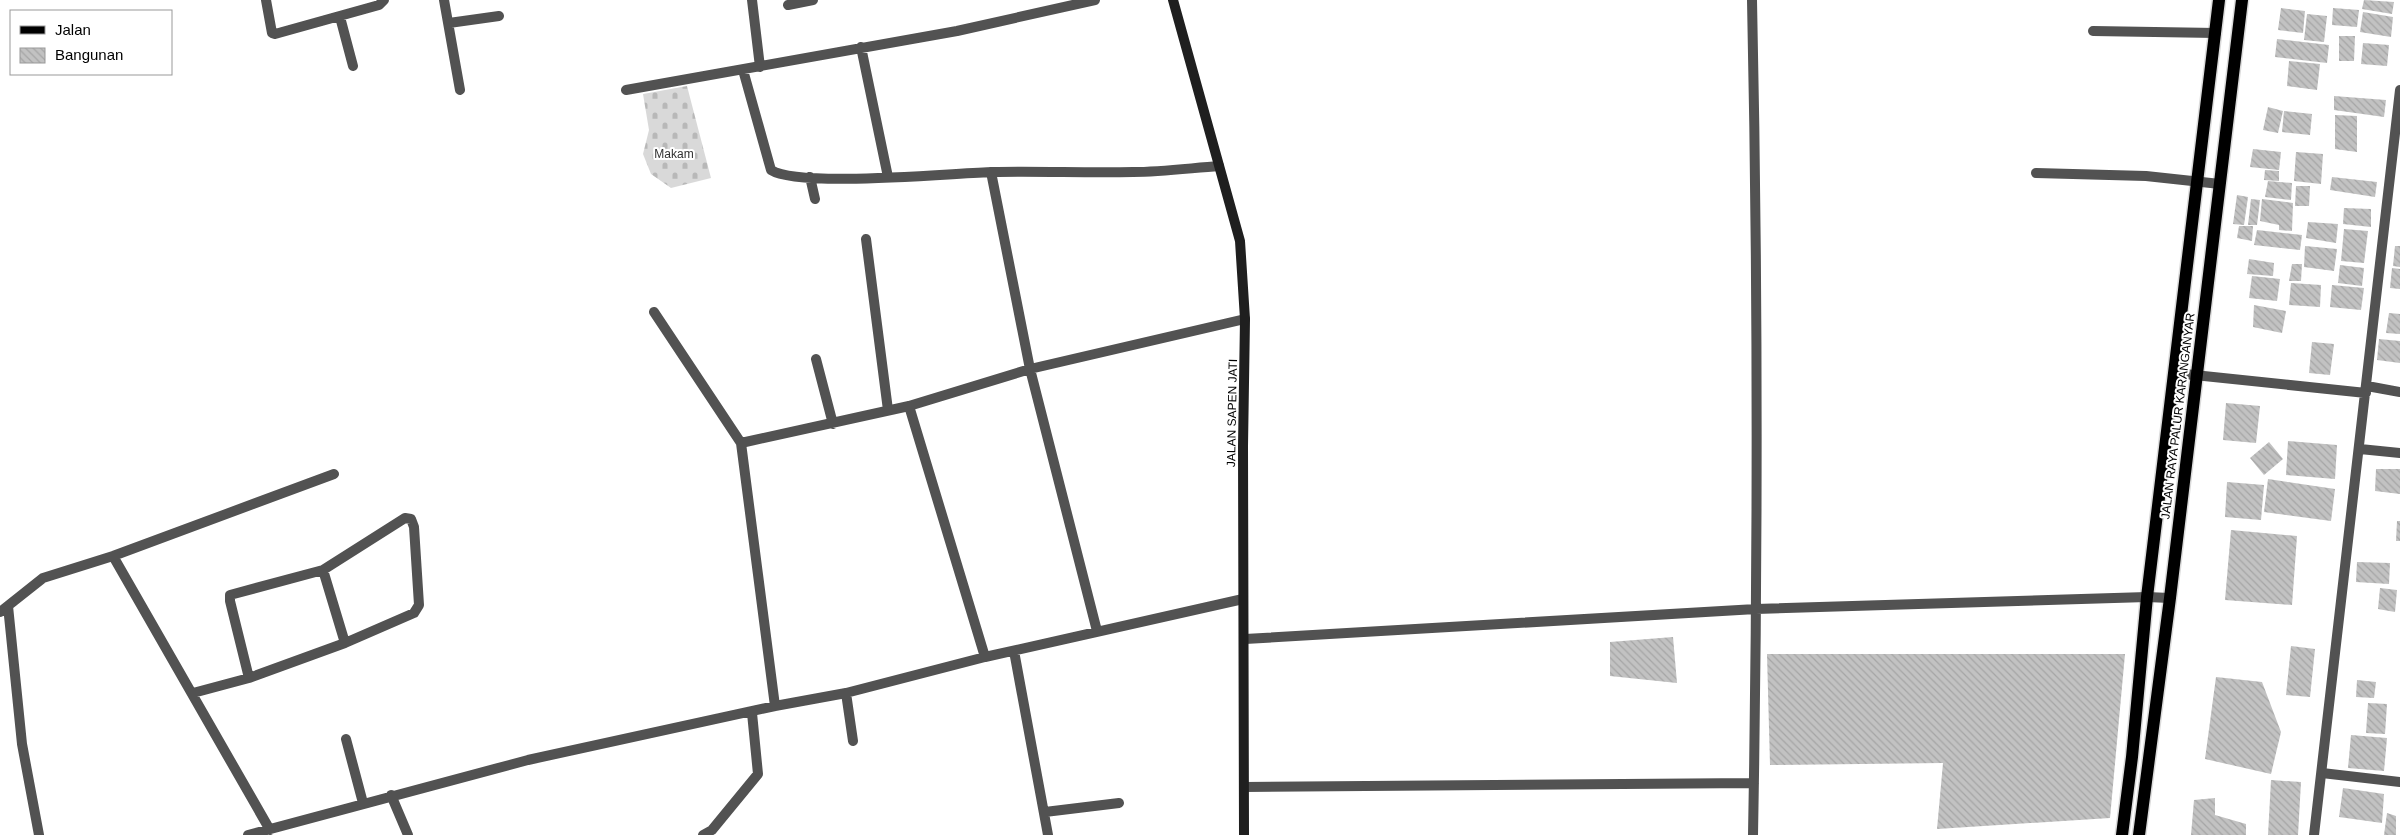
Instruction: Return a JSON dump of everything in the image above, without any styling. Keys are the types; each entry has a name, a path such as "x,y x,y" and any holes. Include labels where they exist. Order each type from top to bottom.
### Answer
{"main road":[{"name":"JALAN RAYA PALUR KARANGANYAR","path":"2122,835 2132,757 2146,597 2175,373 2219,0"},
{"name":"JALAN RAYA PALUR KARANGANYAR","path":"2139,835 2198,374 2242,0"},
{"path":"2132,757 2150,759"}],"street":[{"path":"266,0 274,34 379,5 384,0"},
{"path":"444,0 460,90"},
{"path":"752,0 760,67"},
{"path":"788,5 813,0"},
{"path":"626,90 957,31 1095,0"},
{"name":"JALAN SAPEN JATI","path":"1173,0 1240,242 1245,319 1244,835"},
{"path":"1752,0 1756,176 1756,609 1753,835"},
{"path":"449,23 499,16"},
{"path":"340,17 353,66"},
{"path":"2093,31 2216,33"},
{"path":"861,48 888,177"},
{"path":"743,70 771,170 776,174 810,178 888,177 991,172 1133,172 1220,166"},
{"path":"2314,835 2367,390 2400,90"},
{"path":"991,172 1030,370 1097,631"},
{"path":"2036,172 2146,176 2220,184"},
{"path":"810,178 815,198"},
{"path":"866,238 888,410"},
{"path":"654,312 741,443 775,706"},
{"path":"741,443 909,406 1030,370 1245,319"},
{"path":"816,359 833,424"},
{"path":"2175,373 2400,392"},
{"path":"909,406 986,657"},
{"path":"2360,449 2400,453"},
{"path":"39,835 22,744 4,609 43,578 113,556 334,474"},
{"path":"193,694 249,678 345,643 416,611 419,605 412,520 405,518 323,570 230,595 249,678"},
{"path":"113,556 270,830"},
{"path":"323,570 345,643"},
{"path":"1245,639 1756,609 2146,597 2170,598"},
{"path":"248,835 391,795 439,785 476,773 518,763 752,713 775,706 846,693 986,657 1243,599"},
{"path":"1014,652 1048,835"},
{"path":"846,693 852,741"},
{"path":"709,834 759,772 752,713"},
{"path":"346,738 363,803"},
{"path":"2322,773 2400,782"},
{"path":"1244,787 1754,783"},
{"path":"391,795 408,835"},
{"path":"1045,812 1118,803"}],"green space":[{"name":"Makam","path":"687,86 711,178 671,188 651,174 643,154 649,130 643,94"}],"building":[{"path":"2364,0 2394,2 2392,14 2362,9"},
{"path":"2281,8 2305,11 2303,33 2278,30"},
{"path":"2333,8 2359,10 2357,27 2332,25"},
{"path":"2363,12 2393,17 2391,37 2360,32"},
{"path":"2307,14 2327,16 2324,42 2304,40"},
{"path":"2339,36 2355,36 2354,61 2339,61"},
{"path":"2277,39 2329,45 2327,63 2275,57"},
{"path":"2363,43 2389,45 2387,66 2361,64"},
{"path":"2289,61 2320,64 2317,90 2287,86"},
{"path":"2334,96 2386,100 2384,117 2334,110"},
{"path":"2268,107 2283,111 2278,133 2263,130"},
{"path":"2284,111 2312,114 2310,135 2282,132"},
{"path":"2335,115 2357,116 2357,152 2335,149"},
{"path":"2253,149 2281,152 2279,170 2250,167"},
{"path":"2296,152 2323,154 2321,184 2294,181"},
{"path":"2265,170 2279,171 2279,181 2264,180"},
{"path":"2332,177 2377,182 2375,197 2330,190"},
{"path":"2268,181 2292,183 2291,200 2265,197"},
{"path":"2296,186 2310,186 2309,206 2295,206"},
{"path":"2237,195 2248,197 2244,225 2233,224"},
{"path":"2251,199 2260,200 2257,225 2248,225"},
{"path":"2262,199 2293,203 2292,231 2279,230 2279,225 2260,221"},
{"path":"2344,208 2371,209 2371,227 2343,224"},
{"path":"2308,222 2338,224 2336,243 2306,238"},
{"path":"2239,226 2253,226 2252,241 2237,238"},
{"path":"2344,229 2368,231 2364,263 2341,261"},
{"path":"2257,230 2302,235 2300,250 2254,245"},
{"path":"2305,246 2337,249 2334,271 2304,267"},
{"path":"2395,246 2400,246 2400,267 2393,266"},
{"path":"2249,259 2274,263 2273,276 2247,274"},
{"path":"2292,264 2302,264 2301,281 2289,281"},
{"path":"2340,265 2364,268 2362,286 2338,283"},
{"path":"2392,268 2400,269 2400,289 2390,288"},
{"path":"2252,276 2280,279 2277,301 2249,298"},
{"path":"2291,283 2321,285 2320,307 2289,305"},
{"path":"2332,285 2364,288 2361,310 2330,307"},
{"path":"2254,305 2286,311 2282,333 2253,327"},
{"path":"2389,313 2400,314 2400,334 2386,333"},
{"path":"2379,339 2400,341 2400,363 2377,360"},
{"path":"2312,342 2334,344 2330,375 2309,373"},
{"path":"2226,403 2260,406 2256,443 2223,440"},
{"path":"2288,441 2337,445 2335,479 2286,475"},
{"path":"2269,442 2283,459 2264,475 2250,458"},
{"path":"2376,469 2400,469 2400,494 2375,491"},
{"path":"2268,479 2335,489 2331,521 2264,512"},
{"path":"2227,482 2264,485 2261,520 2225,517"},
{"path":"2397,521 2400,521 2400,541 2396,541"},
{"path":"2231,530 2297,536 2292,605 2225,600"},
{"path":"2357,562 2390,563 2389,584 2356,582"},
{"path":"2380,588 2397,590 2395,612 2378,609"},
{"path":"1673,637 1677,683 1610,676 1610,642"},
{"path":"2291,646 2315,649 2310,697 2286,695"},
{"path":"1767,654 2125,654 2110,818 1937,829 1943,763 1770,765"},
{"path":"2216,677 2262,682 2281,732 2271,774 2205,759"},
{"path":"2357,680 2376,682 2374,698 2356,697"},
{"path":"2368,703 2387,704 2385,734 2366,733"},
{"path":"2351,735 2387,738 2384,771 2348,768"},
{"path":"2271,780 2301,782 2298,835 2268,835"},
{"path":"2343,788 2384,794 2382,823 2339,817"},
{"path":"2215,798 2215,815 2246,824 2246,835 2191,835 2194,800"},
{"path":"2387,813 2396,816 2396,835 2384,835"}]}
